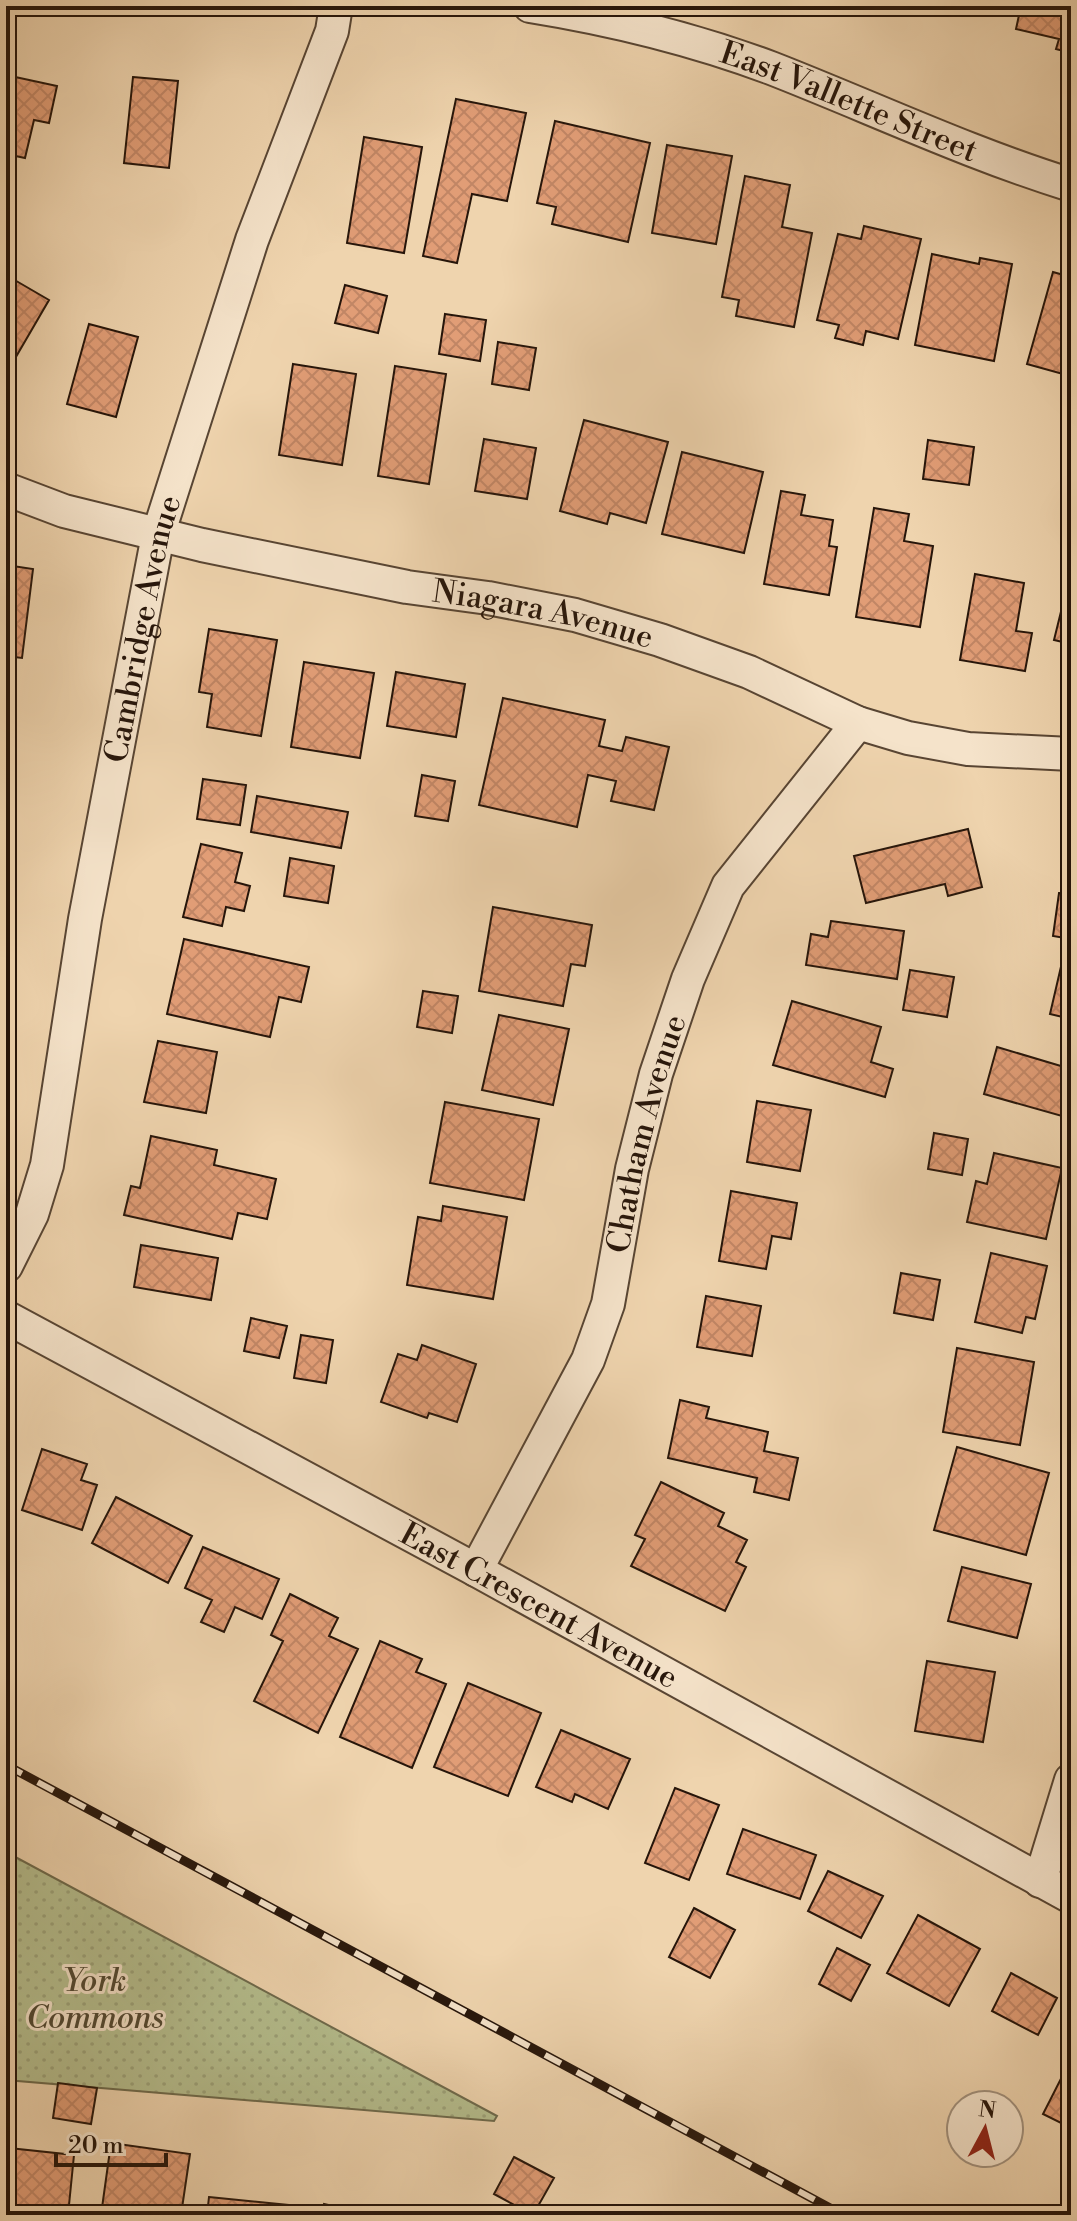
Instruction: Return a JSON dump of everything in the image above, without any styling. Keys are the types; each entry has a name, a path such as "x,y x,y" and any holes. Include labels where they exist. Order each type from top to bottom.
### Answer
{"street":[{"name":"Cambridge Avenue","path":"6,1266 32,1214 47,1165 85,919 158,535 252,240 332,31 336,6"},
{"name":"East Vallette Street","path":"530,6 672,37 769,68 953,144 1071,185"},
{"name":"Niagara Avenue","path":"6,489 64,511 158,535 407,587 488,598 575,615 660,640 749,672 858,723 908,738 968,749 1071,754"},
{"name":"Chatham Avenue","path":"476,1570 588,1360 608,1304 632,1169 656,1074 688,979 728,886 858,723"},
{"name":"East Crescent Avenue","path":"6,1317 476,1570 1071,1897"},
{"path":"1040,1881 1071,1780"}],"green space":[{"name":"York Commons","path":"6,1852 497,2116 494,2121 6,2080"}],"building":[{"path":"921,6 964,6 962,15"},
{"path":"1021,6 1071,6 1071,53 1056,49 1059,39 1016,29"},
{"path":"6,75 57,86 49,123 34,120 25,158 6,154"},
{"path":"133,77 178,81 169,168 124,163"},
{"path":"456,99 526,113 507,201 472,194 457,263 423,256"},
{"path":"555,121 650,143 628,242 552,224 556,207 537,203"},
{"path":"364,137 422,147 404,253 347,243"},
{"path":"667,145 732,156 716,244 652,233"},
{"path":"745,176 790,185 782,227 812,233 794,327 736,316 739,300 722,297"},
{"path":"864,226 921,239 898,339 866,331 863,345 835,338 839,325 817,320 838,234 861,239"},
{"path":"932,254 979,264 980,258 1012,264 994,361 915,345"},
{"path":"1053,272 1071,277 1070,376 1027,364"},
{"path":"6,275 49,300 6,374"},
{"path":"345,285 387,296 378,333 335,323"},
{"path":"445,314 486,320 480,361 439,354"},
{"path":"89,324 138,337 116,417 67,404"},
{"path":"498,342 536,348 529,390 492,384"},
{"path":"293,364 356,374 342,465 279,455"},
{"path":"395,366 446,374 429,484 378,476"},
{"path":"584,420 668,442 646,523 610,513 607,524 560,511"},
{"path":"484,439 536,448 527,499 475,491"},
{"path":"928,440 974,447 969,485 923,479"},
{"path":"682,452 763,472 744,553 662,534"},
{"path":"781,491 805,495 801,515 833,520 829,546 837,547 829,595 764,584"},
{"path":"874,508 909,514 904,541 933,546 920,627 856,617"},
{"path":"6,565 33,569 22,658 6,656"},
{"path":"1071,571 1071,644 1054,640"},
{"path":"975,574 1024,583 1016,631 1032,633 1025,671 960,660"},
{"path":"209,629 277,640 261,736 207,727 212,694 199,692"},
{"path":"304,662 374,673 360,758 291,747"},
{"path":"396,672 465,684 456,737 387,726"},
{"path":"6,687 14,687 9,735 6,734"},
{"path":"503,698 605,720 599,746 622,751 626,737 669,747 654,810 611,801 616,781 588,775 577,827 479,805"},
{"path":"422,775 455,781 448,821 415,816"},
{"path":"203,779 246,785 240,825 197,819"},
{"path":"257,796 348,812 341,848 251,832"},
{"path":"968,829 982,887 948,896 945,884 866,903 854,856"},
{"path":"201,844 242,853 235,882 250,886 244,911 226,907 222,926 183,917"},
{"path":"290,858 334,866 328,903 284,896"},
{"path":"1059,893 1071,894 1071,939 1053,936"},
{"path":"493,907 592,925 585,966 571,964 563,1006 479,991"},
{"path":"831,921 904,931 897,979 806,965 811,934 828,937"},
{"path":"184,939 309,967 301,1002 279,997 270,1037 167,1014"},
{"path":"1063,958 1071,960 1071,1019 1050,1014"},
{"path":"910,970 954,977 947,1017 903,1010"},
{"path":"423,991 458,996 452,1033 417,1027"},
{"path":"792,1001 881,1027 871,1062 893,1069 885,1097 773,1065"},
{"path":"499,1015 569,1029 553,1105 482,1090"},
{"path":"158,1041 217,1052 206,1113 144,1102"},
{"path":"997,1047 1071,1069 1069,1118 984,1094"},
{"path":"757,1101 811,1110 800,1171 747,1162"},
{"path":"445,1102 539,1119 524,1200 430,1183"},
{"path":"934,1133 968,1139 962,1175 928,1169"},
{"path":"151,1136 217,1150 214,1165 276,1179 267,1219 238,1213 232,1239 124,1215 131,1186 140,1188"},
{"path":"994,1153 1062,1168 1046,1239 967,1222 976,1181 987,1184"},
{"path":"731,1191 797,1203 791,1239 772,1236 766,1269 719,1261"},
{"path":"443,1206 507,1217 493,1299 407,1285 418,1217 441,1221"},
{"path":"141,1245 218,1258 211,1300 134,1287"},
{"path":"991,1253 1047,1266 1035,1319 1026,1317 1022,1333 975,1322"},
{"path":"901,1273 940,1280 933,1320 894,1313"},
{"path":"706,1296 761,1306 752,1356 697,1347"},
{"path":"251,1318 287,1326 279,1358 244,1351"},
{"path":"301,1335 333,1340 326,1383 294,1378"},
{"path":"422,1345 476,1364 457,1422 429,1413 427,1418 381,1402 398,1354 417,1360"},
{"path":"957,1348 1034,1362 1020,1445 943,1432"},
{"path":"680,1400 709,1407 706,1418 768,1432 764,1451 798,1458 789,1500 754,1492 757,1478 668,1458"},
{"path":"957,1447 1049,1473 1026,1555 934,1530"},
{"path":"42,1449 87,1464 81,1480 97,1485 82,1530 22,1510"},
{"path":"661,1482 724,1513 718,1526 747,1540 736,1562 746,1567 725,1611 631,1566 645,1539 635,1535"},
{"path":"116,1497 192,1536 168,1583 92,1543"},
{"path":"203,1547 279,1579 262,1619 235,1607 224,1632 201,1622 212,1600 185,1588"},
{"path":"962,1567 1031,1584 1017,1638 948,1621"},
{"path":"290,1594 338,1618 329,1636 358,1649 318,1733 254,1701 283,1641 271,1635"},
{"path":"380,1641 422,1659 416,1672 446,1684 412,1768 340,1737"},
{"path":"927,1661 995,1672 983,1742 915,1731"},
{"path":"468,1683 541,1713 508,1796 434,1767"},
{"path":"561,1730 630,1759 608,1809 575,1794 572,1802 536,1787"},
{"path":"675,1788 719,1805 689,1880 645,1863"},
{"path":"743,1829 816,1855 800,1899 727,1874"},
{"path":"828,1871 883,1896 861,1938 808,1911"},
{"path":"694,1908 735,1930 710,1978 669,1957"},
{"path":"918,1915 980,1949 949,2006 887,1973"},
{"path":"837,1948 870,1965 851,2001 819,1984"},
{"path":"1011,1973 1057,1998 1038,2035 992,2011"},
{"path":"1071,2059 1071,2128 1043,2114"},
{"path":"58,2083 97,2088 91,2124 53,2118"},
{"path":"111,2143 190,2154 181,2215 101,2215"},
{"path":"9,2148 74,2155 68,2215 6,2215"},
{"path":"514,2157 554,2178 533,2215 494,2194"},
{"path":"209,2197 308,2207 307,2215 207,2215"},
{"path":"324,2204 373,2215 321,2215"}],"railway":[{"path":"6,1765 843,2215"}]}
